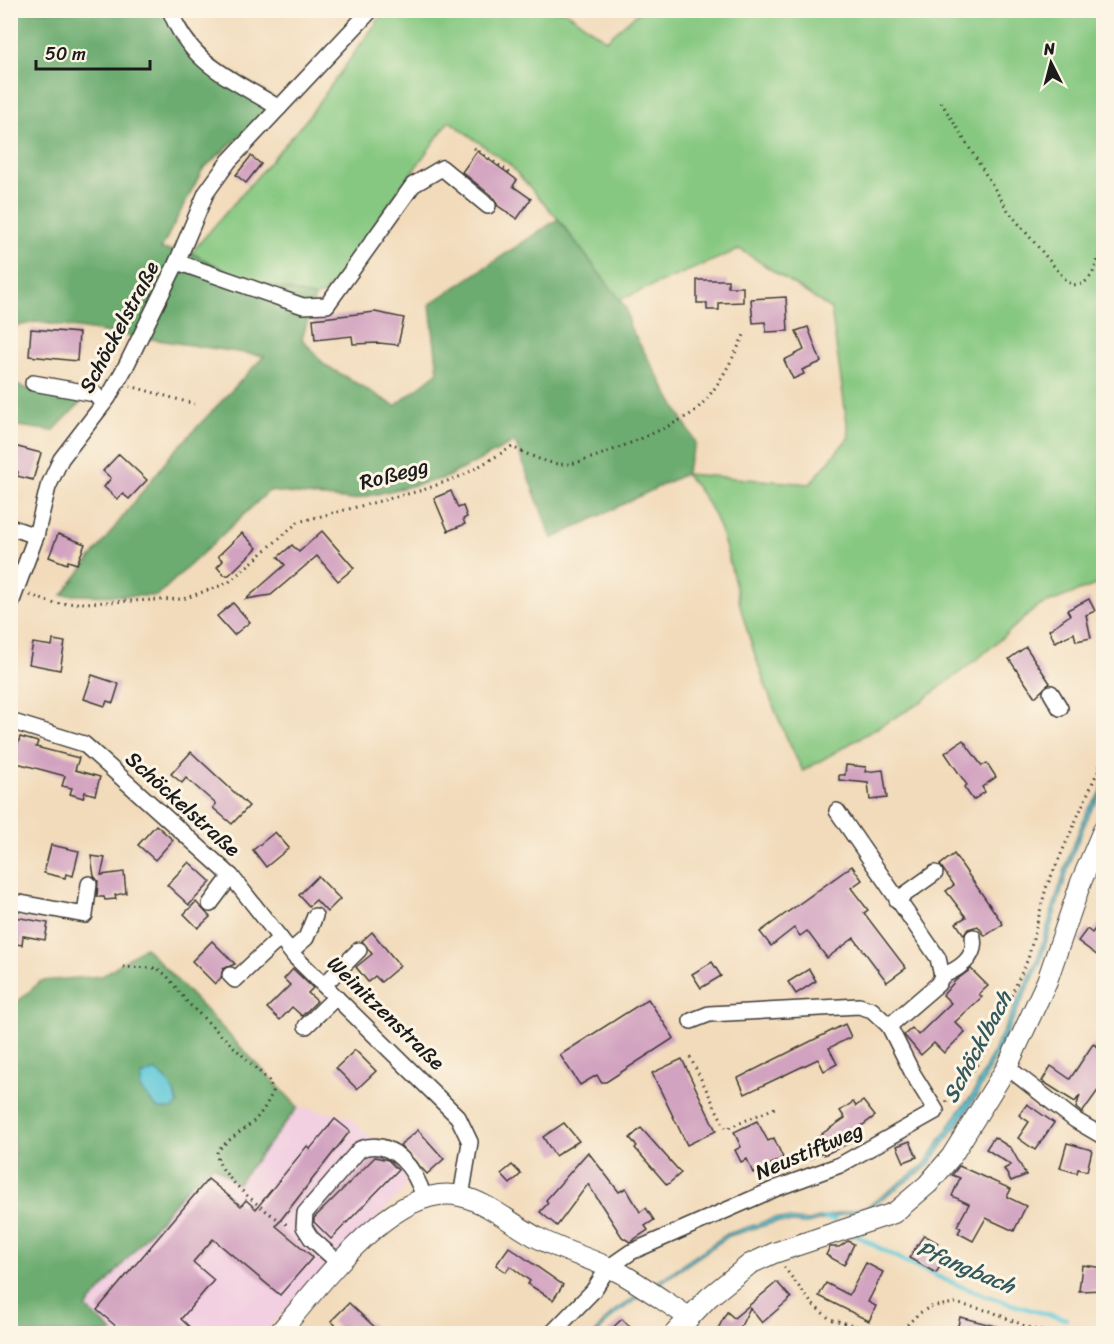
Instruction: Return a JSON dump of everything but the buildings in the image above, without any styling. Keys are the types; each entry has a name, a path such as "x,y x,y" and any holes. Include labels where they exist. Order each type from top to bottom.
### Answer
{"main road":[{"path":"674,1334 735,1274 774,1254 894,1213 911,1201 951,1156 1006,1067 1047,981 1081,882 1104,828"},
{"path":"278,1334 340,1264 390,1216 434,1195 461,1197 479,1202 567,1253 608,1268 639,1284 689,1317"}],"street":[{"path":"170,10 178,29 197,56 279,108"},
{"name":"Schöckelstraße","path":"10,606 36,536 48,487 61,459 117,382 177,262 206,193 229,161 371,10"},
{"name":"Schöckelstraße","path":"177,262 303,306 327,305 413,185 442,168 488,206"},
{"path":"33,383 95,394 103,404"},
{"path":"10,527 36,536"},
{"path":"1051,693 1060,708"},
{"name":"Schöckelstraße","path":"10,722 84,744 231,876"},
{"path":"837,811 938,958 942,976"},
{"path":"897,900 935,873"},
{"path":"210,904 231,876"},
{"name":"Weinitzenstraße","path":"231,876 291,951 458,1117 470,1142 461,1197"},
{"path":"10,901 85,915 89,884"},
{"path":"291,951 306,938 315,916"},
{"path":"889,1026 938,984 942,976 957,969 969,959 975,945 973,937"},
{"path":"230,975 235,980 280,938"},
{"path":"324,985 359,950"},
{"path":"306,1026 336,997"},
{"path":"691,1021 709,1014 859,1006 872,1010 889,1026 913,1074 936,1111"},
{"path":"1006,1067 1075,1120 1104,1137"},
{"name":"Neustiftweg","path":"608,1268 631,1252 717,1213 840,1165 936,1111"},
{"path":"340,1264 308,1233 304,1227 305,1213 360,1149 367,1146 383,1147 400,1157 418,1178 424,1198"},
{"path":"551,1334 593,1291 608,1268"}],"path":[{"path":"942,102 1009,212 1063,278 1072,285 1083,284 1092,275 1104,245"},
{"path":"474,148 513,175"},
{"name":"Roßegg","path":"17,590 55,604 183,599 228,583 298,522 423,490 464,475 512,447 544,461 569,464 596,456 694,412 717,388 745,333"},
{"path":"117,382 194,404"},
{"path":"936,1111 966,1082 992,1042 1028,959 1046,888 1104,757"},
{"path":"123,967 157,968 167,976 187,1002 270,1081 273,1091 266,1108 251,1126 218,1150 216,1159 221,1171 232,1184 284,1223 308,1233"},
{"path":"690,1057 726,1129 777,1107"},
{"path":"774,1254 812,1304 830,1319 876,1331 890,1331 903,1328 918,1314 930,1307 954,1303 990,1311 1032,1329 1062,1334"}],"shaded area":[{"path":"298,1107 348,1116 411,1175 403,1191 263,1333 115,1333 86,1308 190,1184 214,1165 237,1184"}],"green space":[{"path":"10,11 175,11 204,56 280,101 203,169 161,249 191,253 241,278 315,297 302,339 325,365 395,406 438,372 430,304 558,219 626,308 630,327 696,443 685,474 552,539 515,442 445,478 351,500 269,491 157,596 62,595 171,455 264,356 37,322 11,327"},
{"path":"385,11 565,11 606,40 640,11 1103,11 1103,582 1037,607 980,657 918,704 803,771 779,720 759,666 719,528 710,508 685,474 810,484 849,437 831,309 740,249 619,300 558,219 510,165 449,121 325,293 315,297 241,278 191,253 306,120"},
{"path":"11,383 34,391 84,399 53,431 11,425"},
{"path":"145,947 298,1107 237,1184 214,1165 190,1184 86,1308 113,1332 11,1334 10,1178 15,1169 12,1124 14,1005 41,981 102,976"}],"water":[{"name":"Schöcklbach","path":"1103,778 1103,792 1089,814 1072,856 1040,963 976,1097 928,1166 869,1208 807,1224 776,1222 729,1236 614,1315 598,1333 594,1334 612,1313 727,1234 775,1218 808,1221 868,1206 925,1164 973,1094 1036,963 1070,853 1087,811 1101,792"},
{"path":"154,1070 166,1080 174,1094 178,1104 172,1109 158,1109 140,1088 142,1076"}],"waterway":[{"name":"Pfangbach","path":"825,1218 835,1220"},
{"name":"Pfangbach","path":"856,1235 906,1262 958,1285 1011,1304 1066,1319"}]}
